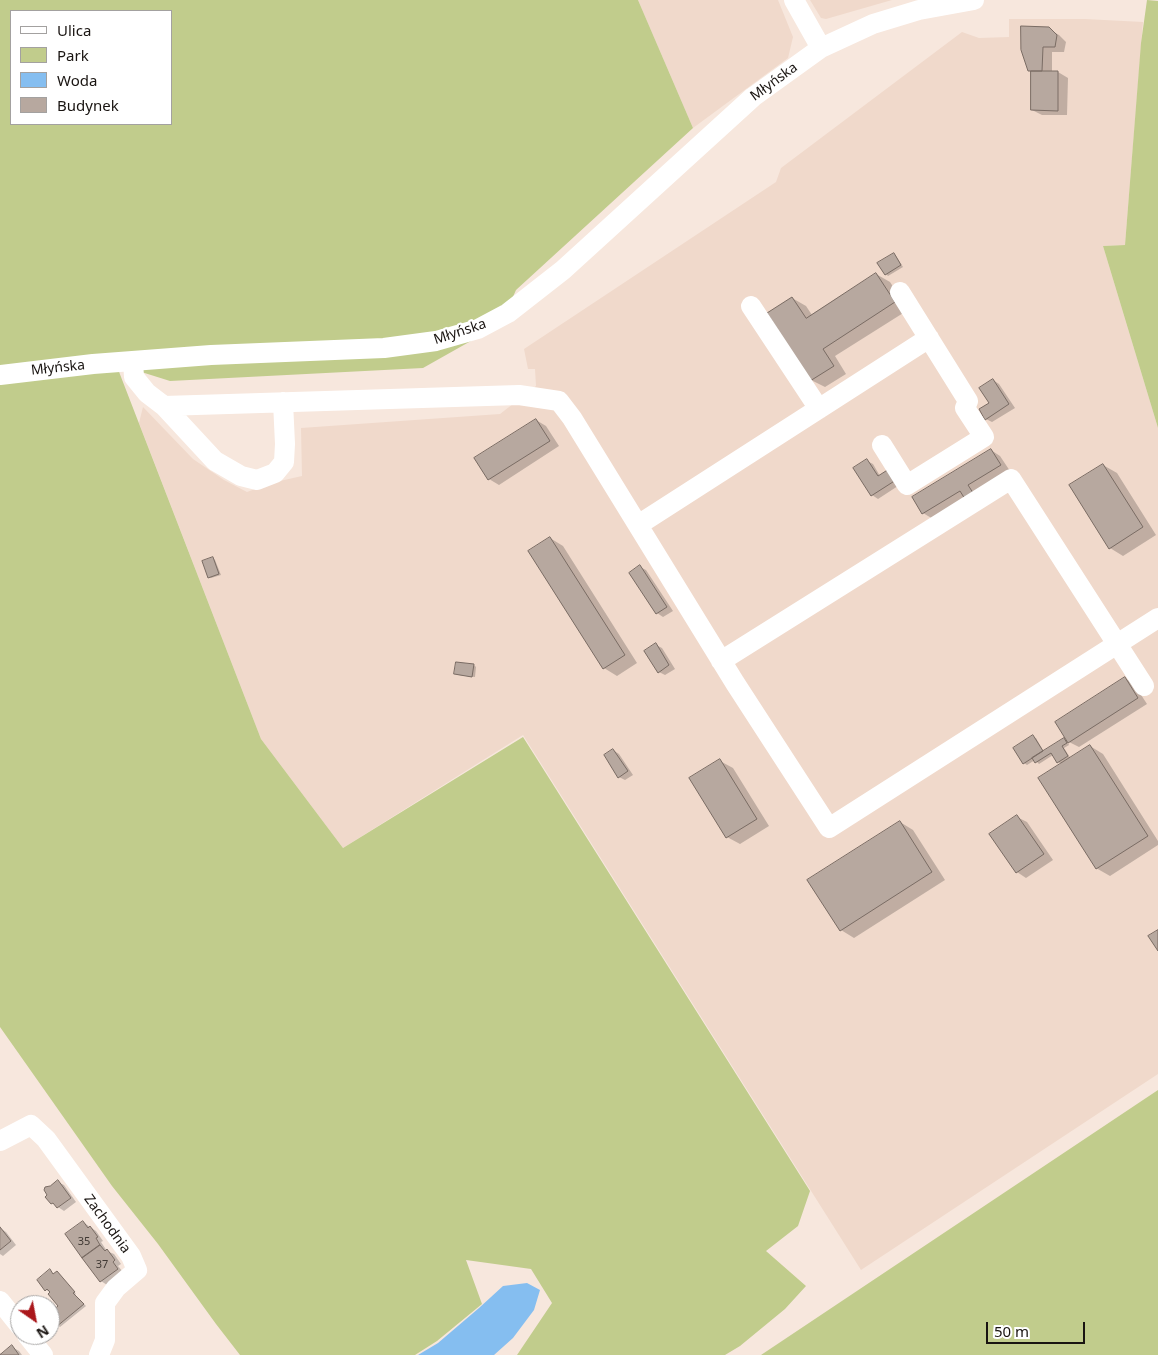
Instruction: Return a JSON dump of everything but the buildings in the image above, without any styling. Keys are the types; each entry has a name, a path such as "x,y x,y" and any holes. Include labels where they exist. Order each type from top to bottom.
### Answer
{"street":[{"path":"794,0 821,48"},
{"name":"Młyńska","path":"0,374 133,361 220,355 384,348 436,341 478,329 508,313 563,270 752,97 821,48 872,24 919,10 974,0"},
{"path":"882,446 907,485 984,437 965,408 968,401 900,292"},
{"path":"751,306 819,409"},
{"path":"638,525 929,338"},
{"path":"133,361 134,377 147,393 164,406 215,461 241,476 257,480 275,474 284,462 283,402"},
{"path":"164,406 519,395 559,401 572,418 721,661 829,828 1158,618"},
{"path":"721,661 1011,479 1144,686"},
{"name":"Zachodnia","path":"0,1141 31,1126 46,1139 131,1256 137,1270 116,1288 105,1303 105,1340 99,1355"},
{"path":"0,1301 10,1314"},
{"path":"35,1345 43,1355"}],"shaded area":[{"path":"638,0 778,0 793,37 788,58 693,128"},
{"path":"810,0 892,0 826,19 821,18"},
{"path":"1009,19 1085,19 1143,22 1125,245 1103,246 1158,428 1158,1074 861,1270 523,735 343,848 261,739 139,423 143,407 193,459 224,480 247,492 271,483 302,476 301,428 500,414 536,386 535,369 528,369 524,349 776,182 781,168 962,32 979,38 1009,37"}],"green space":[{"path":"0,0 638,0 693,128 516,290 501,324 423,368 170,381 116,364 261,739 343,848 523,737 810,1191 798,1226 766,1251 806,1286 785,1309 740,1346 725,1355 517,1355 552,1303 531,1269 466,1260 482,1304 437,1341 415,1355 240,1355 158,1244 112,1186 0,1027"},
{"path":"1147,0 1158,1 1158,428 1103,246 1125,245 1141,43"},
{"path":"1158,1090 1158,1355 761,1355"}],"water":[{"path":"527,1283 540,1290 534,1310 513,1338 494,1355 418,1355 438,1343 503,1286"}]}
